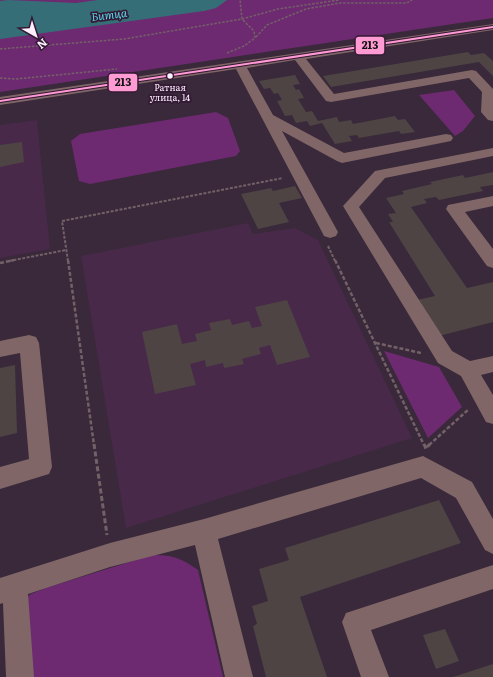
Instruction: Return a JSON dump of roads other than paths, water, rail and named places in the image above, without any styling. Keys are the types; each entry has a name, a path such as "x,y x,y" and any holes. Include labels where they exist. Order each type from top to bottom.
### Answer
{"street":[{"path":"0,101 493,27"},
{"path":"298,56 331,98 472,74 488,91 488,112 493,117"},
{"path":"239,64 330,232"},
{"path":"269,118 342,158 446,138"},
{"path":"493,152 380,174 351,206 445,357 468,370 493,415"},
{"path":"493,201 454,209 493,262"},
{"path":"0,349 29,343 41,467 0,478"},
{"path":"468,370 493,364"},
{"path":"20,677 7,589 110,555 204,531 424,457 464,490 493,542"},
{"path":"204,531 239,677"},
{"path":"375,677 355,622 493,577"}],"water":[{"name":"Битца","path":"8,0 76,3 98,0 227,0 216,8 204,11 0,39 0,1"}],"place":[{"name":"Ратная улица, 14","path":"170,76"}]}
